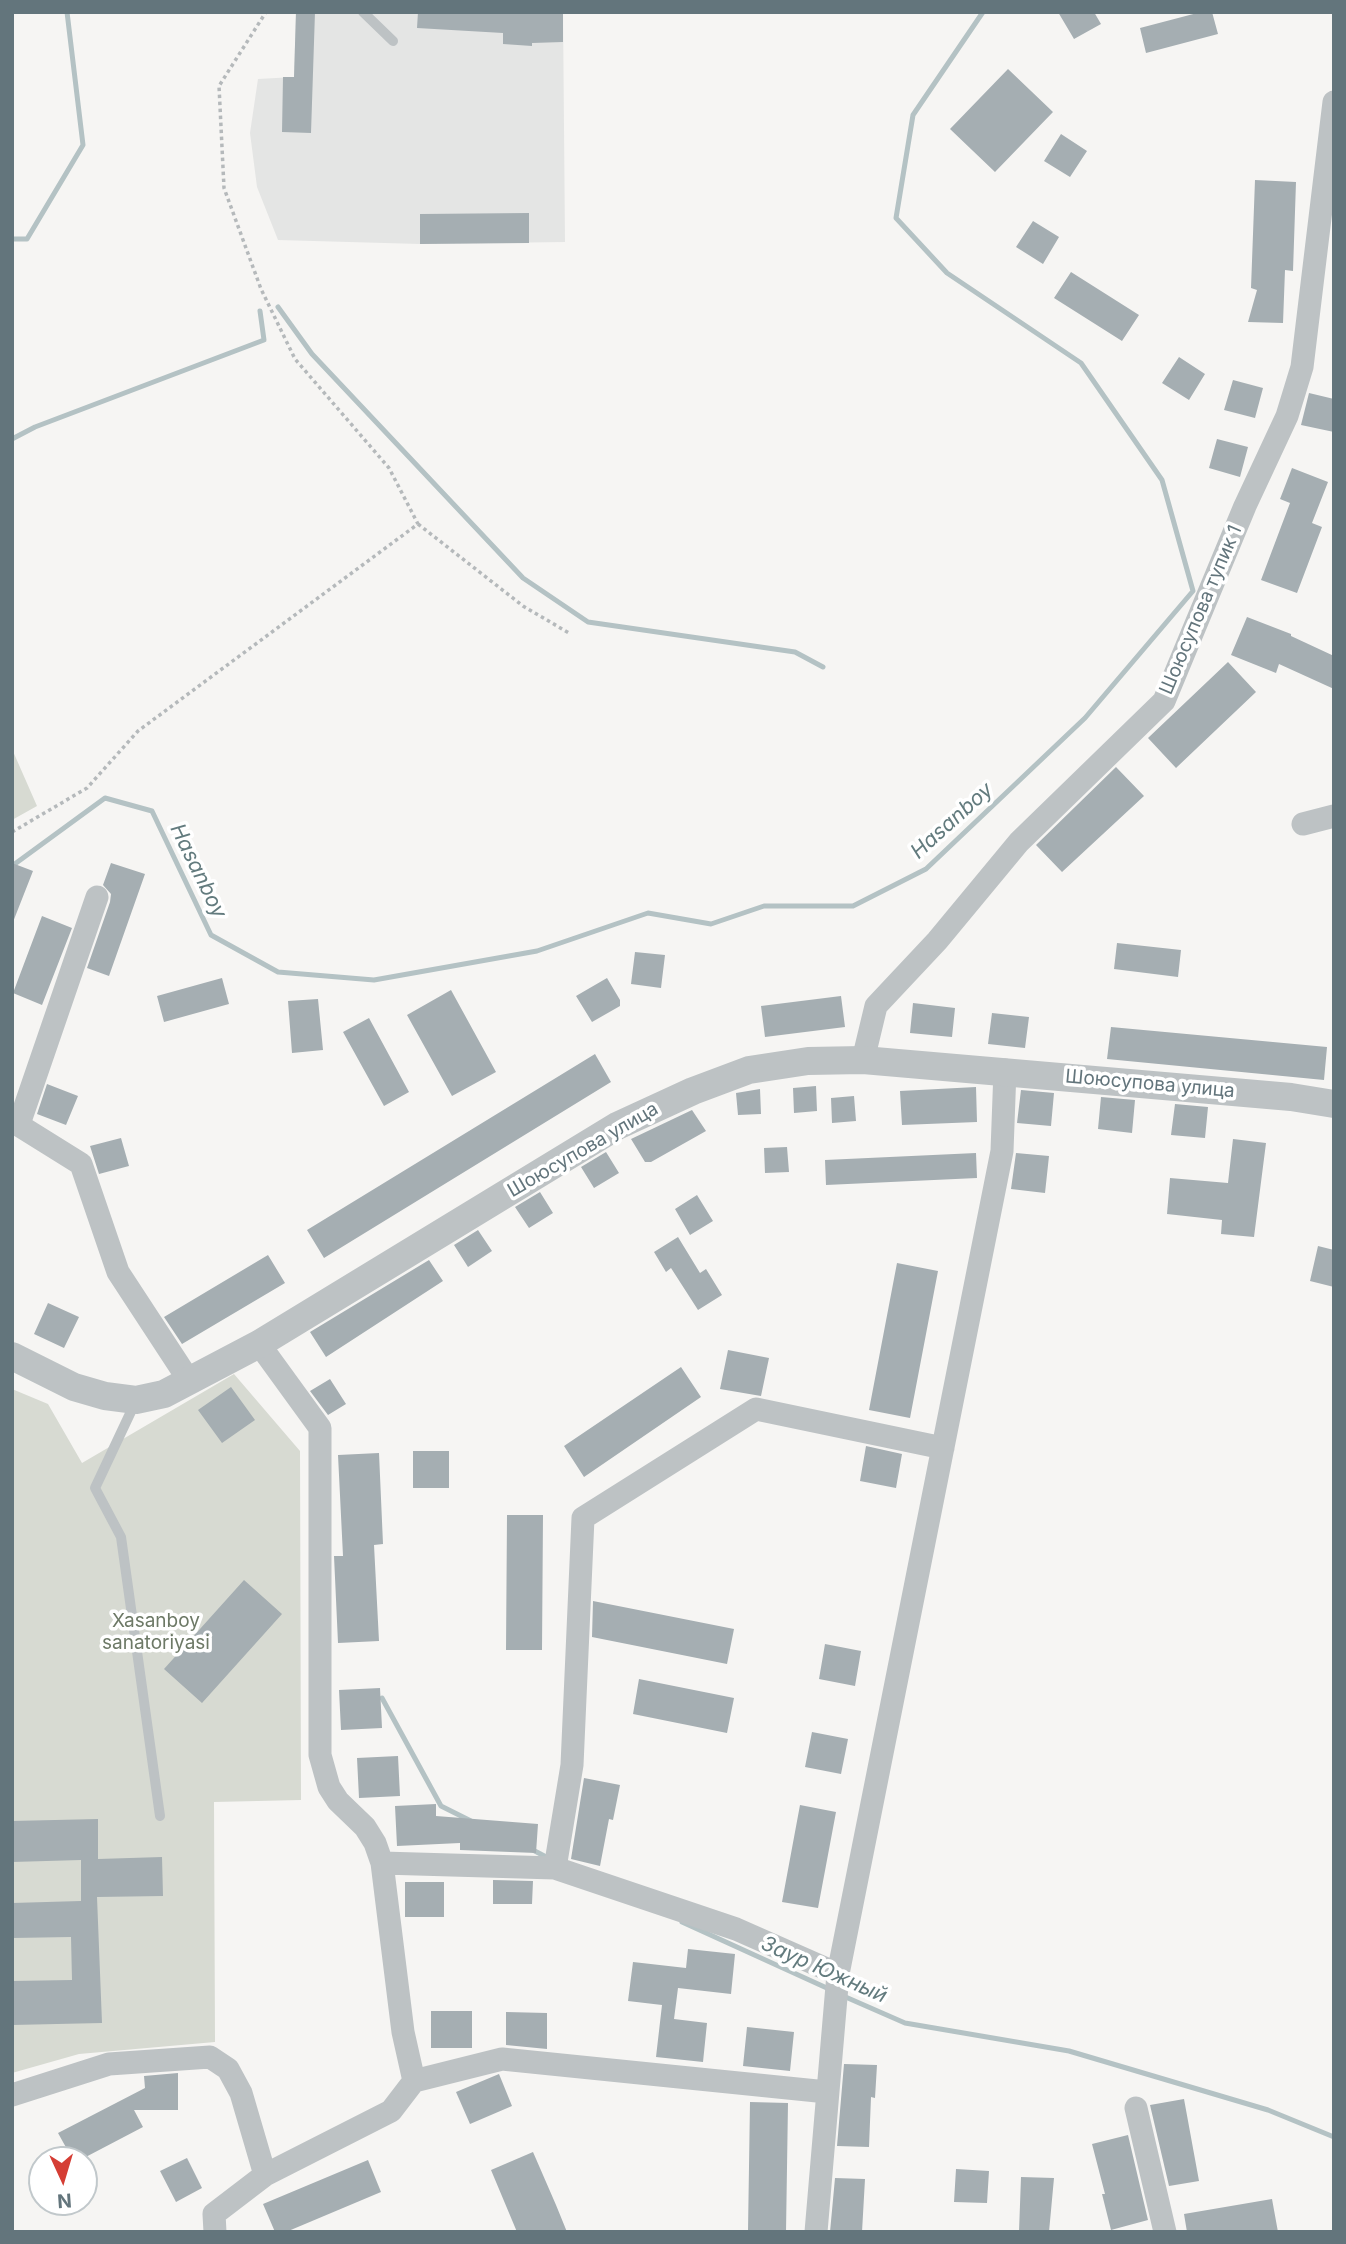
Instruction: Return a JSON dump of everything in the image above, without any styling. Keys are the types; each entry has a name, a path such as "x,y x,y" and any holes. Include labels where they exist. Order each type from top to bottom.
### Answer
{"street":[{"name":"Шоюсупова тупик 1","path":"863,1059 876,1006 937,941 1018,842 1164,701 1245,506 1287,416 1302,368 1334,102"},
{"path":"1303,824 1334,816"},
{"path":"97,897 15,1122 81,1164 118,1272 190,1382"},
{"name":"Шоюсупова улица","path":"12,1356 74,1387 105,1396 136,1400 164,1394 259,1344 617,1126 721,1079 749,1070 808,1060 863,1059 1291,1097 1334,1104"},
{"path":"816,2232 838,1974 1002,1151 1005,1070"},
{"path":"259,1344 320,1428 320,1755 329,1787 338,1801 365,1827 375,1843 382,1863 403,2032 414,2081"},
{"path":"555,1868 572,1765 583,1518 756,1409 943,1448"},
{"path":"382,1863 555,1868 736,1930 838,1974"},
{"path":"12,2095 109,2064 210,2057 228,2069 241,2093 265,2175"},
{"path":"215,2232 214,2214 265,2175 391,2110 414,2081 502,2059 828,2092"},
{"path":"1136,2108 1165,2232"}],"lane":[{"path":"363,12 393,41"},
{"path":"136,1400 96,1488 121,1537 160,1816"}],"path":[{"path":"266,12 219,86 224,188 261,289 295,359 389,468 418,524 523,606 569,634"},
{"path":"12,832 87,788 138,731 418,524"}],"shaded area":[{"path":"296,12 563,12 565,242 420,244 278,240 257,187 250,133 258,79 294,77"}],"green space":[{"path":"12,749 37,806 12,820"},
{"name":"Xasanboy sanatoriyasi","path":"234,1374 300,1451 301,1800 214,1802 215,2042 79,2054 12,2073 12,1389 48,1404 82,1463"}],"building":[{"path":"296,12 315,12 311,133 282,132 283,77 294,77"},
{"path":"418,12 563,12 563,42 532,43 532,46 503,44 503,33 417,28"},
{"path":"1058,12 1094,12 1101,24 1074,39"},
{"path":"1201,12 1212,12 1218,34 1146,53 1140,28"},
{"path":"1008,69 1053,112 995,172 950,129"},
{"path":"1061,134 1087,151 1070,177 1044,161"},
{"path":"1255,180 1296,182 1293,271 1285,270 1283,323 1248,322 1257,290 1251,288"},
{"path":"529,213 529,243 420,244 420,214"},
{"path":"1033,221 1059,237 1043,264 1016,247"},
{"path":"1071,272 1139,315 1122,341 1054,298"},
{"path":"1179,357 1205,374 1189,400 1162,383"},
{"path":"1233,380 1263,388 1255,418 1224,410"},
{"path":"1309,393 1334,399 1334,432 1301,425"},
{"path":"1217,439 1248,447 1240,477 1209,468"},
{"path":"1292,468 1328,482 1312,523 1322,527 1297,593 1261,580 1290,503 1280,499"},
{"path":"1247,617 1291,634 1334,656 1334,689 1279,664 1276,673 1231,655"},
{"path":"1228,662 1256,692 1176,768 1148,738"},
{"path":"1116,767 1144,796 1062,872 1036,845"},
{"path":"12,863 33,871 13,922 12,922"},
{"path":"111,863 145,874 109,976 87,968 110,902 111,894 103,885"},
{"path":"42,916 72,928 42,1005 13,993"},
{"path":"1117,943 1181,950 1178,977 1114,969"},
{"path":"635,952 665,955 661,988 631,984"},
{"path":"222,978 229,1004 164,1022 157,996"},
{"path":"607,978 620,1000 620,1006 592,1022 576,996"},
{"path":"451,990 496,1072 452,1096 407,1015"},
{"path":"841,996 845,1027 765,1037 761,1006"},
{"path":"318,999 323,1050 292,1053 288,1001"},
{"path":"913,1003 955,1008 952,1037 910,1033"},
{"path":"992,1013 1029,1017 1025,1048 988,1044"},
{"path":"369,1018 409,1092 384,1106 343,1032"},
{"path":"1111,1027 1327,1047 1324,1080 1107,1059"},
{"path":"595,1054 611,1082 324,1258 307,1230"},
{"path":"47,1084 78,1096 66,1125 37,1114"},
{"path":"816,1086 817,1111 794,1113 793,1088"},
{"path":"976,1087 977,1122 902,1125 900,1091"},
{"path":"760,1089 761,1114 738,1115 736,1093"},
{"path":"1021,1090 1054,1093 1051,1126 1017,1123"},
{"path":"854,1096 856,1121 832,1123 831,1098"},
{"path":"1101,1097 1135,1100 1132,1133 1098,1129"},
{"path":"1175,1104 1208,1107 1205,1138 1171,1135"},
{"path":"692,1110 706,1131 651,1162 645,1162 631,1139"},
{"path":"121,1138 129,1166 99,1174 90,1146"},
{"path":"1233,1139 1266,1143 1254,1237 1221,1234 1222,1220 1167,1214 1170,1178 1228,1183"},
{"path":"787,1147 789,1172 765,1173 764,1148"},
{"path":"606,1152 619,1173 594,1188 581,1167"},
{"path":"976,1153 977,1178 826,1185 825,1160"},
{"path":"1016,1153 1049,1156 1045,1193 1011,1189"},
{"path":"540,1192 553,1213 529,1228 515,1207"},
{"path":"697,1195 713,1221 690,1235 675,1209"},
{"path":"478,1230 492,1251 468,1267 454,1245"},
{"path":"678,1237 700,1273 706,1269 722,1295 698,1310 671,1268 666,1272 654,1252"},
{"path":"1318,1246 1334,1250 1334,1287 1310,1281"},
{"path":"268,1255 285,1283 182,1344 164,1317"},
{"path":"429,1260 443,1281 326,1357 310,1332"},
{"path":"897,1263 938,1271 910,1418 869,1410"},
{"path":"48,1303 79,1317 64,1348 34,1334"},
{"path":"728,1350 769,1358 761,1396 720,1389"},
{"path":"681,1367 701,1397 584,1477 564,1446"},
{"path":"330,1379 346,1404 328,1415 310,1391"},
{"path":"231,1387 255,1420 222,1443 198,1410"},
{"path":"866,1446 902,1454 896,1488 860,1481"},
{"path":"413,1451 449,1451 449,1488 413,1488"},
{"path":"379,1453 383,1544 374,1545 379,1641 338,1643 334,1556 343,1556 338,1455"},
{"path":"507,1515 543,1515 542,1650 506,1650"},
{"path":"244,1580 282,1614 202,1703 164,1669"},
{"path":"593,1601 734,1629 727,1664 592,1637"},
{"path":"825,1644 861,1651 855,1686 819,1679"},
{"path":"639,1679 734,1698 727,1733 633,1714"},
{"path":"380,1688 382,1728 341,1730 339,1690"},
{"path":"812,1732 848,1739 841,1774 805,1767"},
{"path":"398,1756 400,1796 359,1798 357,1758"},
{"path":"584,1778 620,1785 613,1820 609,1819 600,1866 571,1859"},
{"path":"436,1804 436,1816 538,1824 536,1853 460,1850 460,1843 397,1846 395,1806"},
{"path":"800,1805 836,1812 818,1908 782,1902"},
{"path":"98,1819 98,1859 162,1857 163,1896 97,1897 102,2023 12,2025 12,1981 72,1980 71,1937 12,1938 12,1903 81,1901 81,1860 12,1862 12,1821"},
{"path":"493,1880 533,1881 532,1904 493,1904"},
{"path":"405,1882 444,1882 444,1917 405,1917"},
{"path":"688,1949 735,1954 731,1994 678,1988 674,2019 707,2023 703,2062 656,2057 662,2005 628,2001 633,1962 686,1968"},
{"path":"431,2011 472,2011 472,2048 431,2048"},
{"path":"506,2012 547,2013 547,2049 506,2045"},
{"path":"747,2027 794,2032 790,2071 743,2066"},
{"path":"844,2064 877,2065 875,2098 871,2097 869,2147 837,2146"},
{"path":"178,2073 178,2110 134,2110 143,2127 98,2151 98,2146 65,2146 58,2133 145,2088 144,2076"},
{"path":"499,2074 512,2106 470,2124 456,2092"},
{"path":"1184,2099 1199,2181 1169,2186 1150,2105"},
{"path":"750,2102 788,2103 786,2232 748,2231"},
{"path":"1128,2135 1148,2220 1111,2230 1092,2144"},
{"path":"533,2152 567,2232 517,2232 491,2170"},
{"path":"187,2158 202,2188 176,2202 160,2171"},
{"path":"368,2160 381,2192 286,2232 275,2232 263,2204"},
{"path":"956,2169 989,2171 987,2203 954,2202"},
{"path":"1021,2177 1054,2178 1049,2232 1019,2232"},
{"path":"835,2178 865,2179 862,2232 830,2232"},
{"path":"1272,2199 1278,2232 1187,2232 1184,2214"}],"waterway":[{"path":"12,239 27,239 83,145 67,12"},
{"name":"Hasanboy","path":"12,866 105,798 152,811 211,935 278,972 374,980 537,951 648,913 711,924 764,906 853,906 926,869 1085,718 1193,591 1162,480 1081,363 947,273 896,218 913,115 983,12"},
{"path":"278,307 312,354 523,578 588,622 795,652 823,667"},
{"path":"12,439 35,427 264,340 260,311"},
{"name":"Заур Южный","path":"382,1698 441,1806 471,1821"},
{"name":"Заур Южный","path":"531,1849 550,1859"},
{"name":"Заур Южный","path":"682,1922 829,1989"},
{"name":"Заур Южный","path":"841,1995 905,2023 1069,2051 1268,2110 1334,2137"}]}
